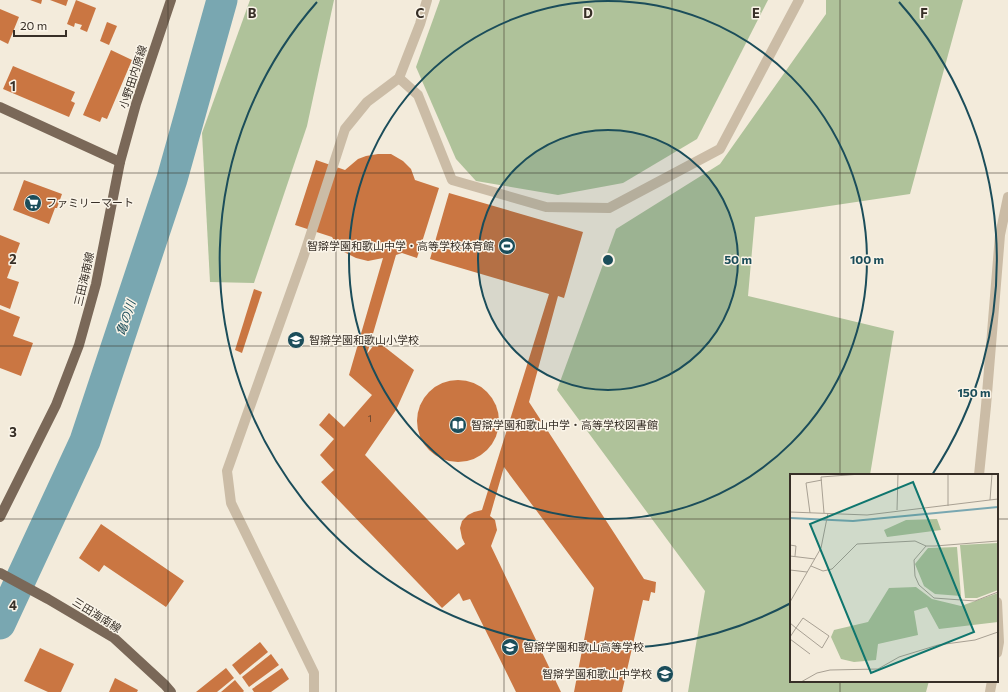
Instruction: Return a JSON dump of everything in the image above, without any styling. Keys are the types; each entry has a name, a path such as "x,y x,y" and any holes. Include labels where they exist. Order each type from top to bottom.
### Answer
{"main road":[{"name":"小野田内原線","path":"120,162 136,104 171,0"},
{"path":"0,107 120,162"},
{"name":"三田海南線","path":"0,517 56,405 79,345 96,284 120,162"},
{"name":"三田海南線","path":"0,573 114,638 171,692"}],"street":[{"path":"314,692 314,673 231,503 227,471 304,254 345,129 367,102 399,78 420,24 427,0"},
{"path":"399,78 418,95 452,180 546,207 609,208 720,149 799,0"},
{"path":"979,474 1000,235 1008,197"},
{"path":"998,622 998,648"},
{"path":"990,692 992,682"}],"green space":[{"path":"250,0 334,0 307,126 254,283 210,282 202,133"},
{"path":"440,0 768,0 697,139 623,183 558,195 476,181 456,159 416,67"},
{"path":"826,0 963,0 910,194 755,217 748,296 894,331 870,474 790,474 790,682 929,682 926,692 688,692 705,591 557,390 616,229 720,164 826,14"}],"building":[{"path":"30,0 42,0 41,4"},
{"path":"50,0 68,0 66,6"},
{"path":"76,0 96,8 87,32 80,29 82,25 75,23 74,27 67,24"},
{"path":"0,9 19,17 8,44 0,40"},
{"path":"107,22 117,26 109,45 100,41"},
{"path":"111,50 132,60 107,119 102,117 100,122 83,115"},
{"path":"13,66 75,92 71,101 75,103 69,117 3,89"},
{"path":"378,154 391,154 403,161 411,169 415,180 439,188 417,258 402,253 396,255 367,354 377,341 414,370 396,410 365,455 457,550 465,544 460,528 462,521 468,515 482,510 549,294 430,259 449,193 583,232 564,298 558,296 529,402 644,579 656,582 655,593 651,592 649,601 643,600 622,692 574,692 594,588 504,467 490,516 495,520 497,530 491,546 561,692 516,692 470,599 463,601 459,593 442,608 321,482 334,470 320,455 334,439 319,425 329,413 344,427 372,395 349,375 383,258 368,261 356,258 342,251 332,237 295,225 316,160 345,170 358,159"},
{"path":"24,180 62,194 49,224 13,210"},
{"path":"0,235 20,243 7,278 19,282 10,309 0,305"},
{"path":"254,289 262,292 242,353 235,350"},
{"path":"0,309 20,317 13,336 33,343 21,376 0,368"},
{"name":"智辯学園和歌山中学・高等学校図書館","path":"458,380 474,383 487,392 496,405 499,421 496,437 487,450 474,459 458,462 442,459 429,450 420,437 417,421 420,405 429,392 442,383"},
{"path":"101,524 184,581 166,607 104,565 99,572 79,558"},
{"path":"260,642 268,652 240,675 232,665"},
{"path":"40,648 74,664 61,692 48,692 24,681"},
{"path":"271,654 279,665 249,687 242,677"},
{"path":"226,668 234,678 217,692 196,692"},
{"path":"282,668 289,679 271,692 254,692 252,689"},
{"path":"115,678 138,690 137,692 109,692"},
{"path":"235,680 244,691 243,692 221,692"}],"waterway":[{"name":"亀の川","path":"0,624 85,441 172,179 222,0"}],"place":[{"name":"ファミリーマート","path":"33,203"},
{"name":"智辯学園和歌山中学・高等学校体育館","path":"507,246"},
{"name":"智辯学園和歌山小学校","path":"296,340"},
{"name":"智辯学園和歌山中学・高等学校図書館","path":"458,425"},
{"name":"智辯学園和歌山高等学校","path":"510,647"},
{"name":"智辯学園和歌山中学校","path":"665,674"}]}
